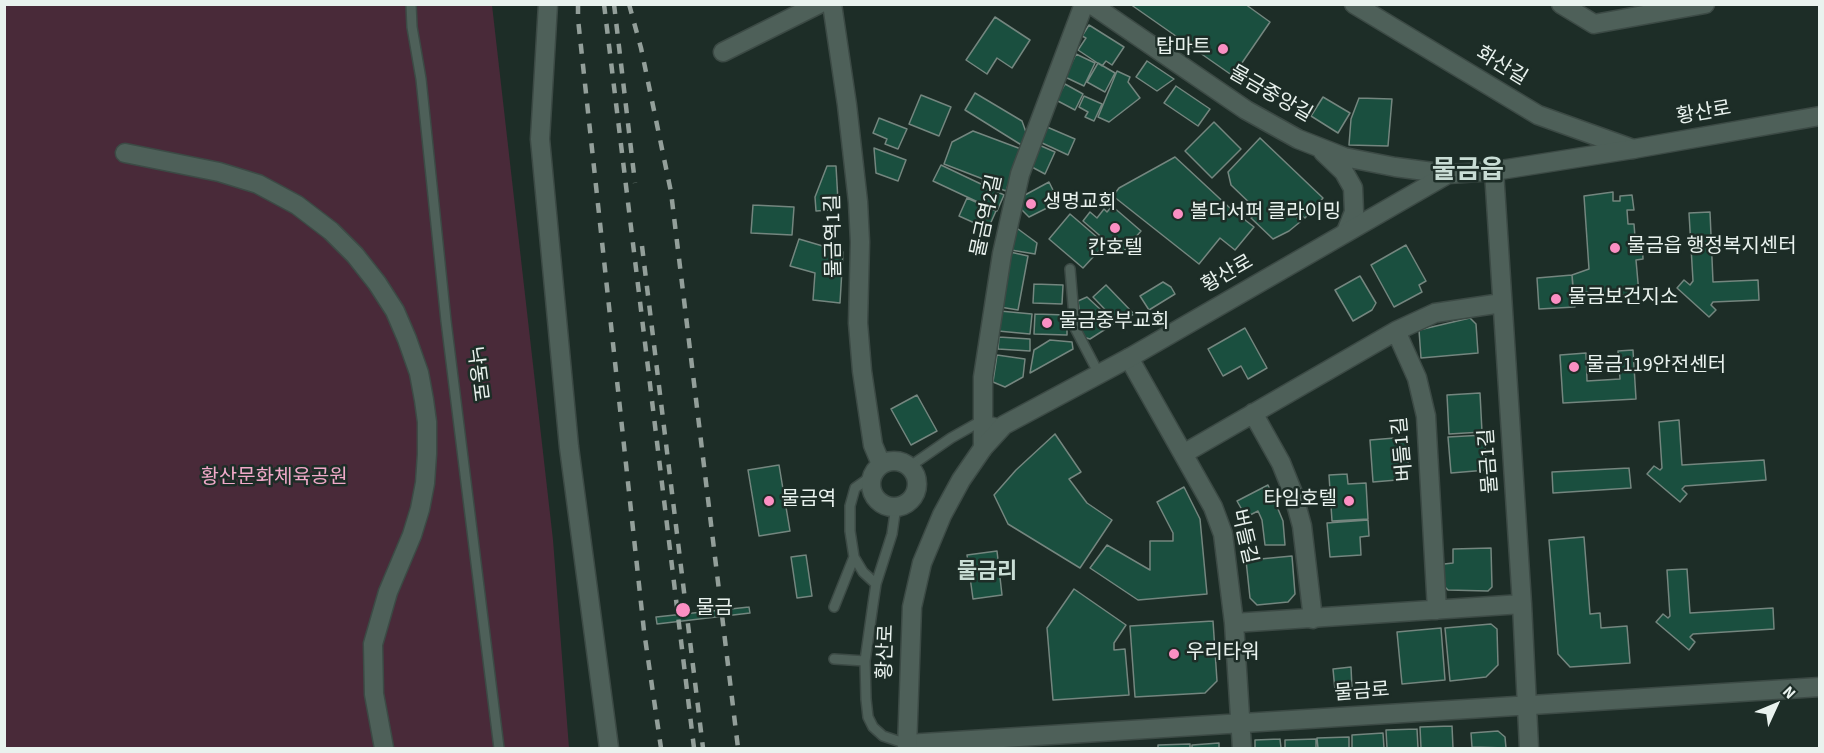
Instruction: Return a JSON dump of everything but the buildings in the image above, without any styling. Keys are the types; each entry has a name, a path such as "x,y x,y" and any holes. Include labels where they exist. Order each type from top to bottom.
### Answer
{"street":[{"path":"548,4 540,139 569,447 609,748"},
{"path":"723,52 819,4"},
{"name":"물금역1길","path":"832,4 858,202 860,242 858,323 862,371 876,470"},
{"name":"물금역2길","path":"983,448 985,366 1002,254 1020,174 1084,4"},
{"name":"물금중앙길","path":"1091,4 1246,110 1298,139 1344,156 1385,165 1448,174"},
{"path":"1561,4 1594,24 1705,4"},
{"name":"화산길","path":"1361,6 1538,115 1633,150"},
{"name":"황산로","path":"907,746 912,607 922,563 942,515 961,480 983,448 1004,425 1129,358 1448,174 1494,171 1633,150 1820,116"},
{"path":"1319,148 1344,172 1353,188 1354,212 1346,232"},
{"path":"125,153 219,172 258,184 297,205 331,231 355,255 395,311 418,373 427,422 428,454 420,509 412,535 388,592 373,644 374,694 384,748"},
{"name":"물금1길","path":"1494,171 1529,748"},
{"path":"1183,454 1396,331 1435,313 1502,303"},
{"name":"버들1길","path":"1396,331 1418,378 1426,416 1437,610"},
{"name":"버들길","path":"1129,358 1214,507 1223,534 1234,624 1242,748"},
{"path":"1253,413 1281,463 1293,493 1302,526 1313,619"},
{"path":"895,461 909,467 916,480 914,494 903,505 888,506 876,498 872,491 876,470 895,461"},
{"path":"1234,624 1522,604"},
{"name":"물금로","path":"907,746 1820,687"}],"lane":[{"name":"낙동로","path":"411,4 446,321 499,748"},
{"path":"1070,269 1075,328 1099,374"},
{"path":"909,467 951,438 983,420 1004,425"},
{"path":"876,470 855,488 850,506 850,531 854,557 863,572 876,584"},
{"path":"896,506 892,534 876,584 866,661 868,717 883,736 907,746"},
{"path":"834,607 854,557"},
{"path":"834,659 866,661"}],"green space":[{"name":"황산문화체육공원","path":"4,5 492,5 553,540 569,748 5,748"}],"railway":[{"path":"578,4 644,631 661,748"},
{"path":"604,4 694,748"},
{"path":"614,4 635,183"},
{"path":"629,4 641,48 671,192 738,748"},
{"path":"642,246 703,748"}],"place":[{"name":"탑마트","path":"1223,49"},
{"name":"생명교회","path":"1031,204"},
{"name":"볼더서퍼 클라이밍","path":"1178,214"},
{"name":"칸호텔","path":"1115,228"},
{"name":"물금읍 행정복지센터","path":"1615,248"},
{"name":"물금보건지소","path":"1556,299"},
{"name":"물금중부교회","path":"1047,323"},
{"name":"물금119안전센터","path":"1574,367"},
{"name":"물금역","path":"769,501"},
{"name":"타임호텔","path":"1349,501"},
{"name":"물금","path":"683,610"},
{"name":"우리타워","path":"1174,654"}],"district":[{"name":"물금읍","path":"1468,172"},
{"name":"물금리","path":"987,573"}]}
